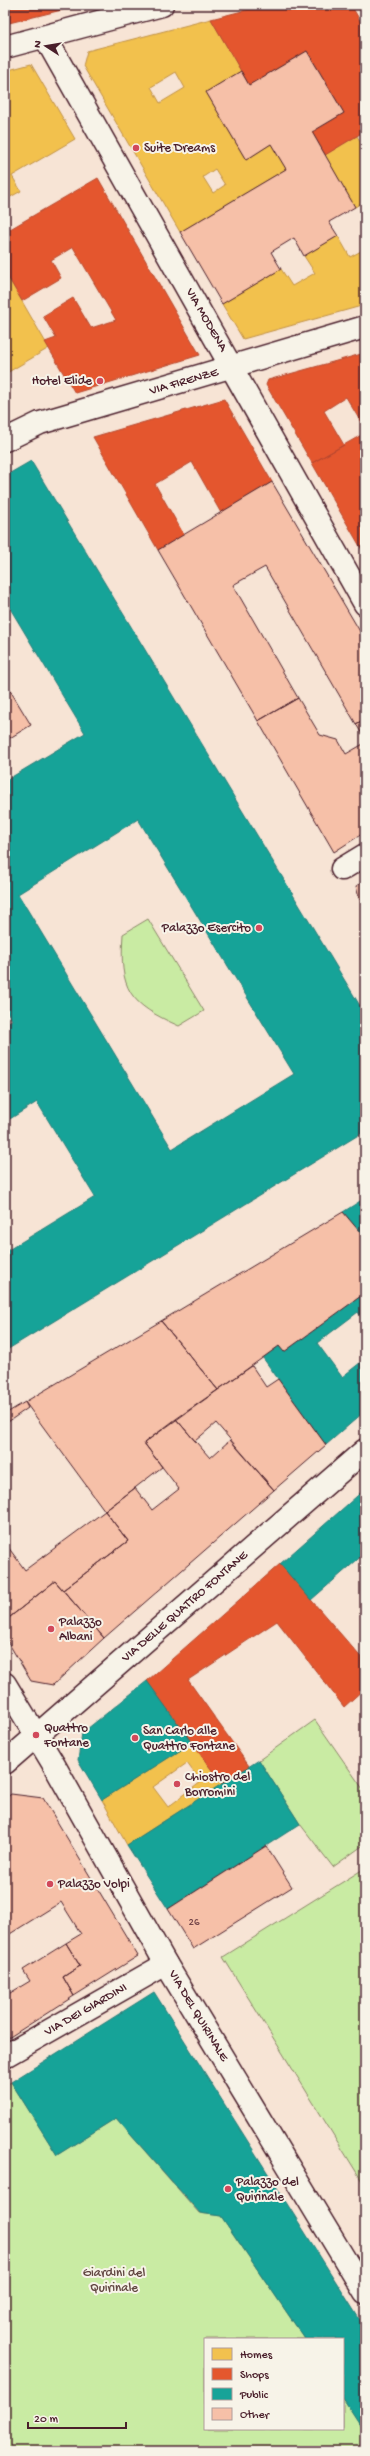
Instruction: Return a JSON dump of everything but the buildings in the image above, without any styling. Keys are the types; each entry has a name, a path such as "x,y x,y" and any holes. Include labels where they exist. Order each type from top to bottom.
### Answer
{"street":[{"path":"5,47 162,5"},
{"name":"VIA MODENA","path":"45,36 365,604"},
{"name":"VIA FIRENZE","path":"5,440 40,423 233,368 365,327"},
{"path":"342,869 365,855"},
{"name":"VIA DELLE QUATTRO FONTANE","path":"5,1763 365,1450"},
{"name":"VIA DEL QUIRINALE","path":"5,1684 166,1964 365,2293"},
{"name":"VIA DEI GIARDINI","path":"5,2056 166,1964"}],"green space":[{"path":"148,919 204,1011 179,1026 162,1018 138,1002 131,993 126,982 122,953 123,934"},
{"path":"315,1720 365,1792 365,1844 333,1867 300,1824 259,1760"},
{"path":"365,1868 365,2186 223,1957"},
{"name":"Giardini del Quirinale","path":"11,2082 57,2155 116,2118 199,2213 221,2216 304,2338 204,2338 204,2430 344,2430 344,2400 365,2432 365,2451 5,2451 5,2086"}],"place":[{"name":"Suite Dreams","path":"136,148"},
{"name":"Hotel Elide","path":"100,381"},
{"name":"Palazzo Esercito","path":"259,928"},
{"name":"Palazzo Albani","path":"51,1629"},
{"name":"Quattro Fontane","path":"36,1735"},
{"name":"San Carlo alle Quattro Fontane","path":"135,1738"},
{"name":"Chiostro del Borromini","path":"177,1784"},
{"name":"Palazzo Volpi","path":"50,1884"},
{"name":"Palazzo del Quirinale","path":"228,2189"}]}
